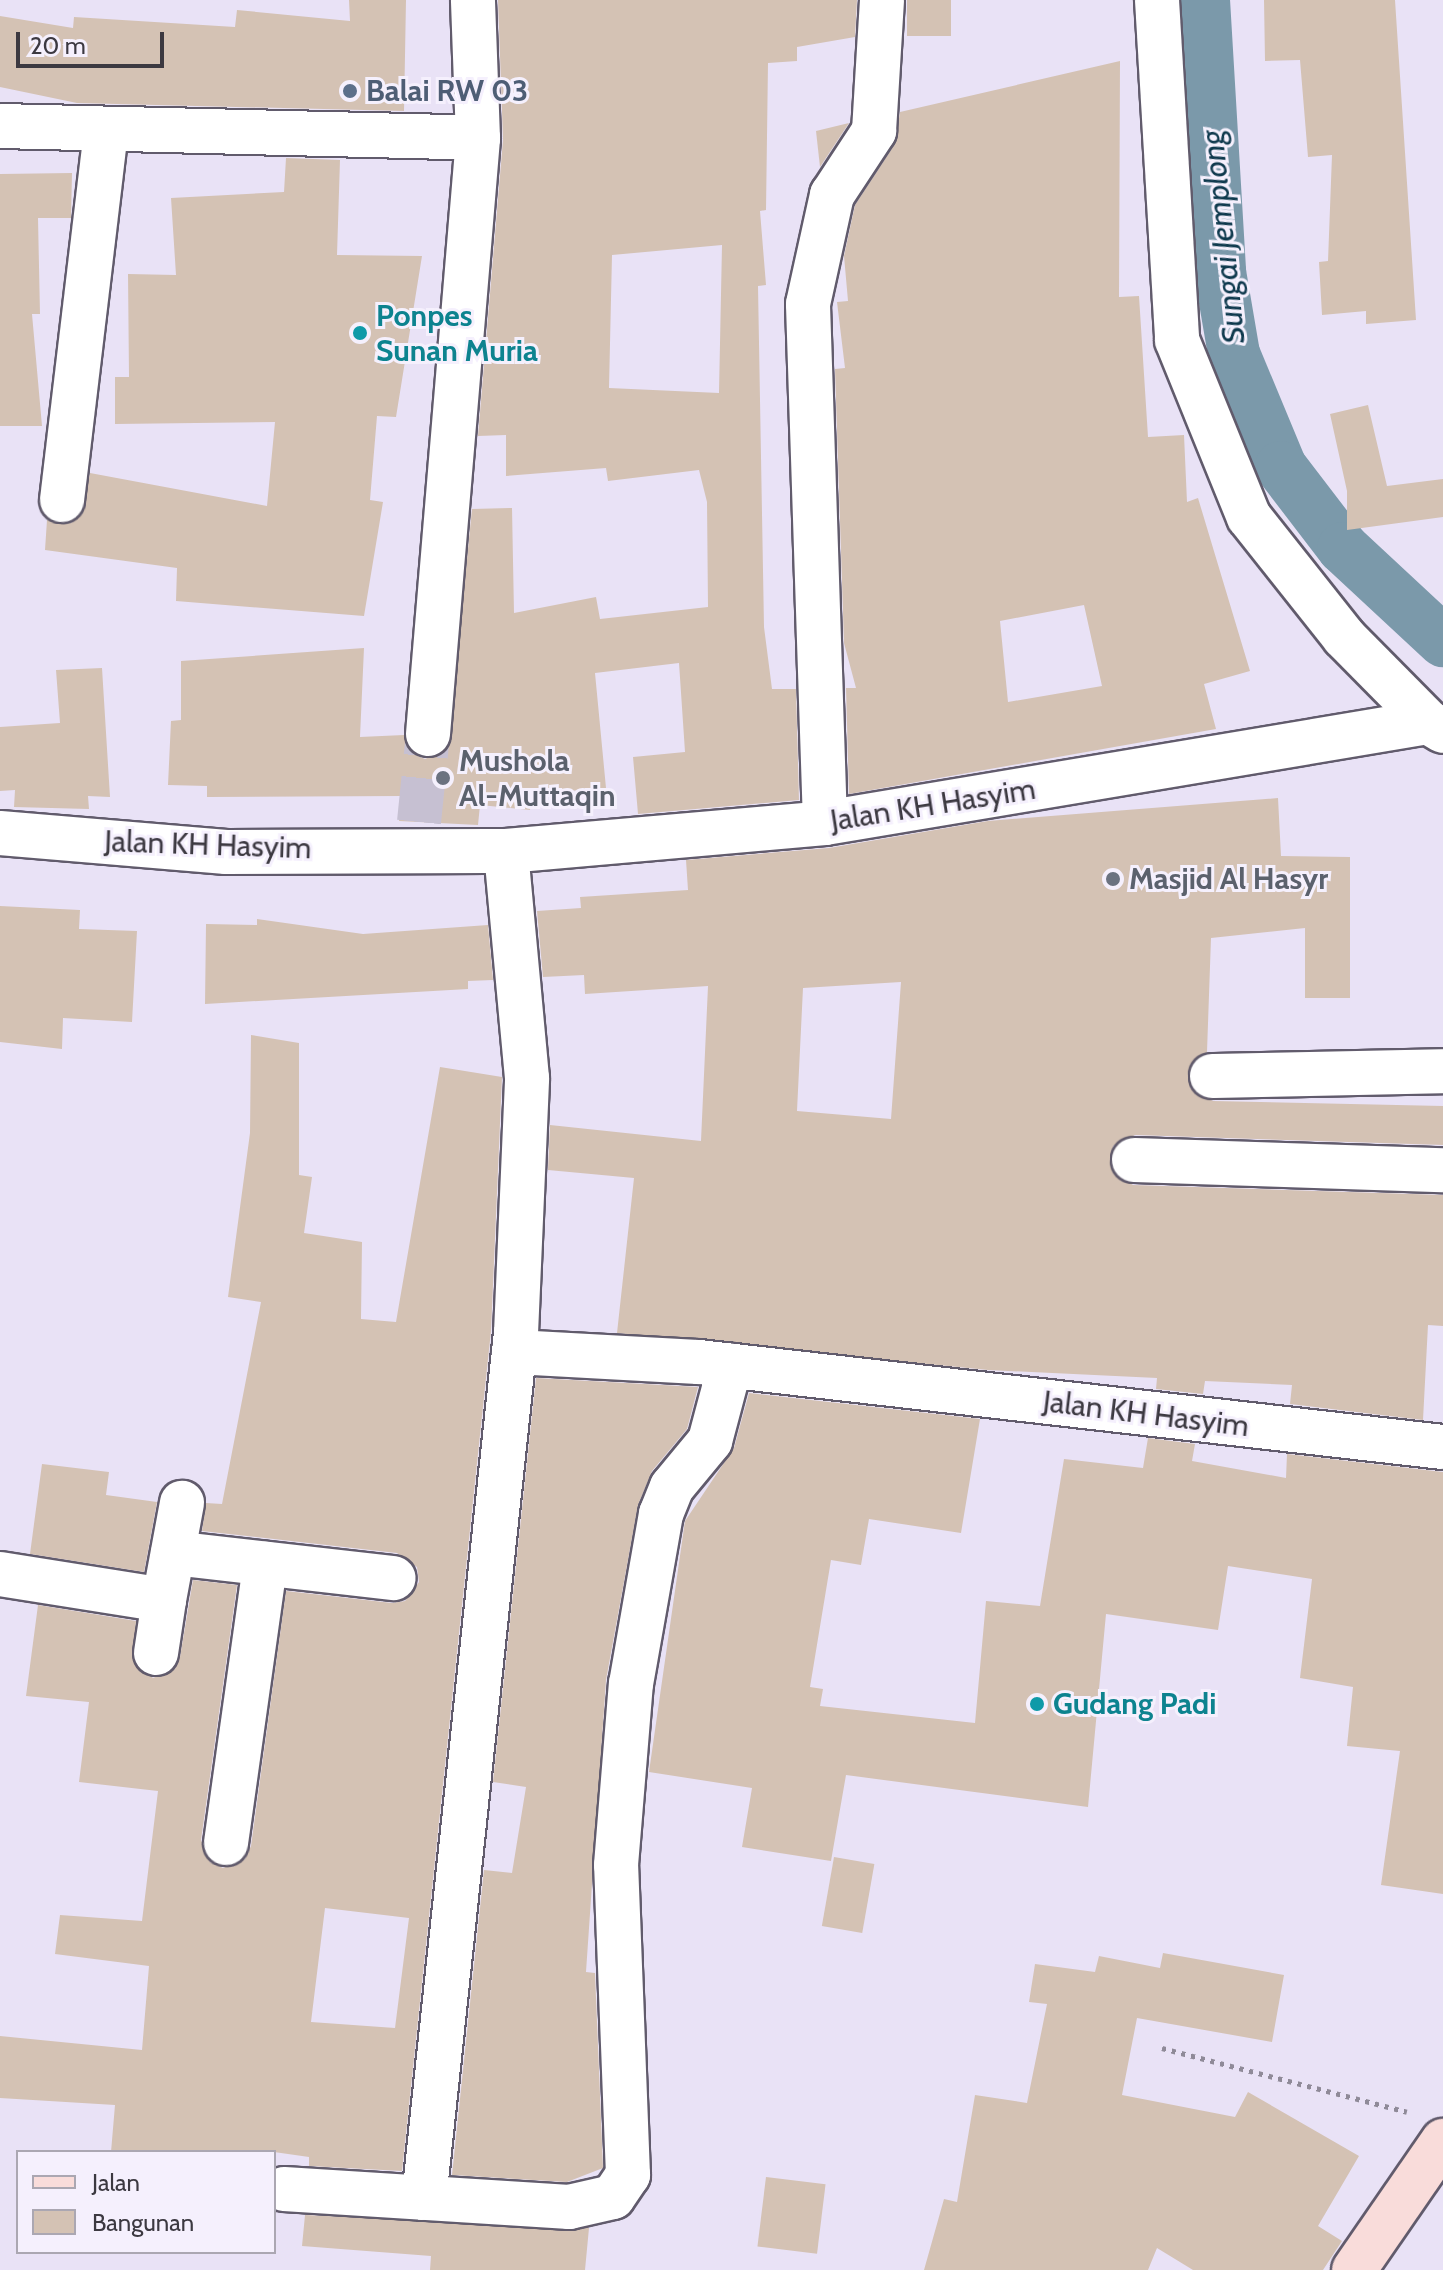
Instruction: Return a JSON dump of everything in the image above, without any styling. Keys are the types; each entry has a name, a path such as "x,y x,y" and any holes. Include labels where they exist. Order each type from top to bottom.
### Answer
{"main road":[{"path":"1354,2270 1428,2127"}],"street":[{"path":"428,734 478,138 473,0"},
{"path":"825,823 808,304 832,195 874,131 882,0"},
{"path":"1157,0 1177,340 1249,517 1344,637 1436,726"},
{"path":"0,126 106,132 478,138"},
{"path":"62,500 106,132"},
{"name":"Jalan KH Hasyim","path":"0,833 226,852 418,835 506,851 825,823 1436,726"},
{"path":"424,2198 514,1352 527,1078 506,851"},
{"path":"1212,1076 1443,1071"},
{"path":"1134,1160 1443,1170"},
{"name":"Jalan KH Hasyim","path":"514,1352 730,1366 1443,1447"},
{"path":"284,2189 569,2207 613,2197 628,2175 616,1865 631,1684 661,1514 672,1487 710,1441 730,1366"},
{"path":"156,1653 182,1503"},
{"path":"173,1553 394,1578"},
{"path":"226,1843 265,1564"},
{"path":"0,1574 164,1600"}],"path":[{"path":"1162,2048 1428,2127"}],"building":[{"path":"349,0 406,0 404,111 77,103 0,87 0,16 73,28 74,17 235,27 237,10 350,21"},
{"path":"498,0 857,0 855,37 797,47 797,61 768,63 766,210 760,211 766,285 758,286 764,627 772,689 796,689 799,800 638,814 633,757 685,752 679,663 595,673 606,788 532,794 530,810 480,805 478,825 399,821 402,796 207,797 207,786 168,785 171,721 181,720 181,661 364,648 360,737 404,735 413,754 425,759 448,749 472,509 512,508 514,613 596,597 600,619 708,607 707,502 699,470 608,481 606,468 506,476 506,435 478,436 503,140","holes":["722,245 719,393 609,388 612,255"]},
{"path":"907,0 951,0 951,36 907,36"},
{"path":"1264,0 1395,0 1416,320 1366,324 1366,311 1322,315 1319,262 1328,261 1332,155 1308,157 1300,60 1265,61"},
{"path":"1120,61 1119,297 1139,296 1148,437 1184,435 1187,502 1198,498 1250,671 1204,684 1216,729 849,794 846,688 856,688 844,643 835,369 845,368 837,302 848,301 844,256 855,205 895,144 900,112","holes":["1084,605 1102,686 1008,702 1000,621"]},
{"path":"849,123 820,167 816,131"},
{"path":"286,158 340,160 337,255 422,256 396,417 377,416 370,500 383,502 364,616 176,601 177,568 45,550 47,520 71,523 82,514 90,473 267,506 275,422 115,424 115,377 129,377 128,274 176,275 171,198 284,192"},
{"path":"72,173 71,218 38,218 40,314 32,314 42,426 0,426 0,174"},
{"path":"1368,405 1387,486 1443,479 1443,517 1347,530 1347,491 1330,414"},
{"path":"102,668 110,797 88,796 89,809 14,807 15,790 0,791 0,727 60,723 56,670"},
{"path":"1278,798 1281,856 1350,857 1350,998 1305,998 1305,928 1211,938 1207,1052 1190,1065 1190,1088 1213,1101 1443,1106 1443,1145 1135,1135 1113,1146 1112,1171 1133,1185 1443,1195 1443,1326 1428,1325 1423,1420 1290,1404 1292,1385 1205,1381 1203,1394 1156,1389 1157,1378 988,1370 617,1333 634,1178 548,1170 550,1125 701,1141 708,986 585,994 584,975 543,977 537,911 581,908 580,897 688,890 686,860 829,848 988,821","holes":["901,982 891,1119 797,1111 803,988"]},
{"path":"0,906 80,910 79,929 137,931 132,1022 63,1018 62,1049 0,1042"},
{"path":"257,919 363,934 488,925 493,980 468,981 468,989 205,1004 206,924 257,925"},
{"path":"251,1035 299,1043 299,1175 312,1177 304,1233 362,1242 361,1319 396,1322 440,1067 502,1077 491,1331 402,2171 309,2166 309,2157 276,2150 111,2150 115,2105 0,2098 0,2036 142,2050 149,1966 55,1954 60,1915 142,1921 158,1791 79,1782 89,1702 26,1696 38,1605 136,1621 133,1661 153,1678 175,1669 180,1657 193,1580 237,1585 201,1840 210,1862 223,1868 245,1859 251,1846 286,1591 392,1603 405,1601 419,1582 417,1567 397,1553 202,1531 206,1503 222,1504 261,1302 228,1297 250,1133","holes":["325,1908 409,1918 395,2028 311,2022"]},
{"path":"536,1378 698,1387 687,1429 652,1471 638,1505 606,1680 586,1972 595,1973 603,2168 567,2182 452,2175 484,1870 512,1873 526,1787 493,1782"},
{"path":"749,1393 980,1419 961,1533 869,1519 861,1565 831,1560 810,1687 823,1689 820,1706 975,1723 986,1601 1040,1606 1064,1459 1143,1468 1148,1438 1195,1444 1192,1461 1286,1478 1287,1454 1443,1472 1443,1894 1381,1885 1400,1751 1347,1746 1353,1687 1300,1678 1312,1579 1228,1566 1218,1630 1106,1614 1088,1807 846,1775 831,1861 742,1847 752,1788 649,1772 685,1521 734,1448"},
{"path":"42,1464 109,1472 106,1495 157,1502 144,1572 30,1554"},
{"path":"834,1857 874,1864 862,1933 822,1926"},
{"path":"1163,1953 1284,1975 1272,2042 1137,2018 1122,2095 1235,2117 1248,2092 1359,2156 1318,2226 1342,2241 1323,2270 1193,2270 1157,2248 1148,2270 924,2270 944,2199 957,2202 975,2095 1027,2103 1047,2004 1029,2002 1035,1964 1095,1972 1099,1956 1160,1968"},
{"path":"766,2177 826,2184 817,2254 757,2246"},
{"path":"305,2215 589,2228 585,2270 430,2270 431,2256 302,2246"}],"waterway":[{"name":"Sungai Jemplong","path":"1204,0 1220,272 1234,354 1281,467 1343,548 1443,641"}],"tunnel":[{"path":"419,822 428,734"}],"place":[{"name":"Balai RW 03","path":"350,91"},
{"name":"Ponpes Sunan Muria","path":"360,333"},
{"name":"Mushola Al-Muttaqin","path":"443,778"},
{"name":"Masjid Al Hasyr","path":"1113,879"},
{"name":"Gudang Padi","path":"1037,1704"}]}
